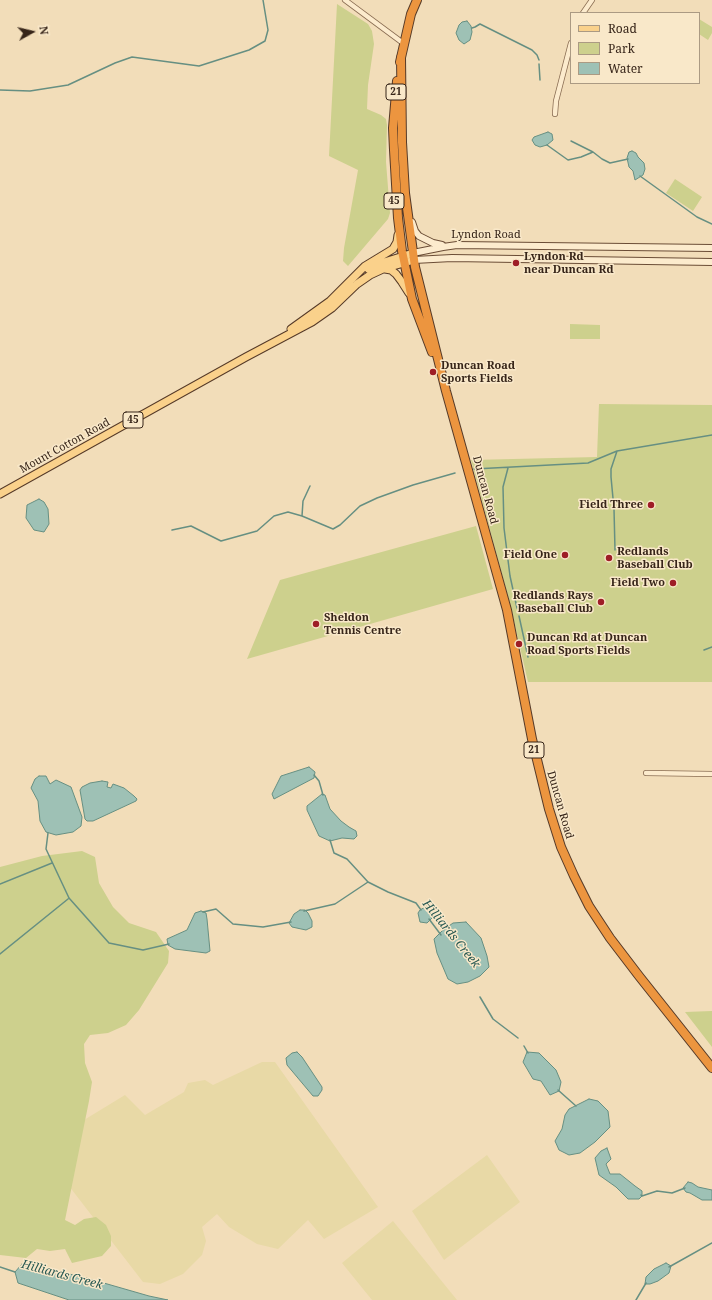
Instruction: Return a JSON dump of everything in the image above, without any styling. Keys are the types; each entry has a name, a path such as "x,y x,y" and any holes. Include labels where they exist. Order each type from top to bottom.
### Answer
{"highway":[{"name":"Mount Cotton Road","path":"394,128 396,86 401,57 411,14 417,0"},
{"name":"Mount Cotton Road","path":"401,57 403,153 407,215 413,257"},
{"name":"Duncan Road","path":"394,128 397,196 403,259 412,298 446,391"},
{"name":"Duncan Road","path":"413,257 422,299 446,391 507,610 538,767 561,847 586,899 610,938 712,1068"}],"main road":[{"name":"Mount Cotton Road","path":"266,346 330,302 361,269 396,246 398,239 391,142 394,128"},
{"path":"403,153 414,231 419,236 433,243 457,245"},
{"name":"Lyndon Road","path":"413,257 443,247 457,245 712,248"},
{"path":"519,260 520,246"},
{"name":"Mount Cotton Road","path":"0,494 266,346 291,334 324,315 363,279 403,259 413,257"},
{"path":"413,257 519,260 712,262"},
{"path":"286,333 307,322 327,308 367,270 378,264 403,259"},
{"path":"382,269 389,270 396,274 406,286 412,298"}],"street":[{"path":"345,0 404,43"},
{"path":"584,12 592,0"},
{"path":"555,114 556,101 570,47"},
{"path":"646,773 712,774"}],"shaded area":[{"path":"262,1062 275,1062 378,1207 324,1239 308,1220 278,1249 257,1244 229,1227 217,1214 202,1227 206,1241 202,1255 183,1274 160,1284 143,1282 69,1186 84,1120 125,1095 145,1115 184,1092 188,1083 205,1080 213,1085"},
{"path":"487,1155 520,1202 444,1260 412,1211"},
{"path":"393,1221 457,1300 372,1300 342,1263"}],"green space":[{"path":"337,4 368,24 372,31 374,44 368,85 367,109 381,115 386,119 387,125 386,162 390,213 388,219 348,266 343,261 344,248 358,170 329,156"},
{"path":"700,20 712,27 712,33 708,40 700,35"},
{"path":"675,179 702,197 693,211 666,193"},
{"path":"570,324 600,325 600,339 570,339"},
{"name":"Redlands Baseball Club","path":"599,404 712,405 712,682 528,682 510,604 471,460 597,457"},
{"name":"Sheldon Tennis Centre","path":"476,526 493,589 247,659 280,580"},
{"path":"82,851 95,857 99,883 113,907 129,923 156,932 169,951 168,963 139,1010 126,1025 108,1033 90,1035 84,1044 85,1063 92,1082 65,1220 75,1225 84,1219 96,1217 106,1225 111,1236 111,1246 102,1256 72,1263 65,1249 50,1251 37,1249 26,1258 0,1255 0,867 42,856"},
{"path":"712,1011 712,1047 685,1012"}],"water":[{"path":"467,21 471,26 472,32 470,40 464,44 459,40 456,33 459,25 462,22"},
{"path":"548,132 552,134 553,140 547,145 540,147 535,145 532,140 534,137"},
{"path":"632,151 636,153 644,163 645,169 643,175 635,180 627,158 629,152"},
{"path":"39,499 44,502 48,509 49,524 44,532 34,530 26,518 27,505"},
{"path":"309,767 315,772 314,778 274,799 272,794 281,776"},
{"path":"39,776 46,776 50,784 56,780 71,787 82,817 81,826 73,832 56,835 46,832 40,821 38,801 31,788 35,779"},
{"path":"102,781 108,782 107,787 111,788 113,784 124,788 137,799 136,801 93,821 87,821 85,819 80,790 82,787 90,783"},
{"path":"322,794 325,795 330,809 341,821 356,831 357,836 354,839 342,838 330,841 319,836 307,810 307,806"},
{"path":"427,906 433,917 427,923 420,922 418,913"},
{"path":"300,910 305,910 312,921 312,927 306,930 292,927 289,923 294,914"},
{"path":"201,911 206,913 210,951 206,953 175,949 168,945 167,939 187,930 195,913"},
{"path":"466,922 481,938 489,967 480,976 468,982 457,984 448,979 437,953 434,939 453,923"},
{"path":"297,1052 322,1087 322,1090 318,1096 313,1096 287,1065 286,1058 292,1053"},
{"path":"527,1052 539,1053 556,1070 561,1082 559,1091 550,1095 541,1081 533,1079 523,1062"},
{"path":"589,1099 598,1101 608,1111 610,1127 595,1142 580,1153 569,1155 559,1150 555,1141 562,1129 565,1115 569,1109"},
{"path":"607,1148 611,1159 606,1164 610,1174 620,1174 642,1191 642,1196 639,1199 628,1199 616,1187 599,1175 595,1158 601,1151"},
{"path":"688,1182 698,1187 712,1190 712,1200 702,1200 686,1192 683,1188"},
{"path":"666,1263 671,1266 669,1273 658,1281 645,1284 646,1277 654,1269"},
{"path":"22,1264 83,1277 168,1300 69,1300 18,1283 15,1272"}],"waterway":[{"path":"0,90 30,91 68,85 115,63 132,57 199,66 249,50 265,41 268,30 263,0"},
{"path":"472,28 480,24 532,50 537,55 539,60"},
{"path":"539,64 540,80"},
{"path":"571,141 593,152 610,163 628,159"},
{"path":"547,145 568,160 593,152"},
{"path":"640,176 697,217 712,224"},
{"path":"474,469 588,463 617,451 712,435"},
{"path":"615,550 611,469 617,451"},
{"path":"508,468 503,487 504,528 510,576 517,608"},
{"path":"172,530 191,526 221,541 257,531 274,516 288,512 302,516 333,529 340,525 360,506 377,498 413,485 455,473"},
{"path":"302,516 303,501 310,486"},
{"path":"519,616 528,657"},
{"path":"704,650 712,647"},
{"name":"Hilliards Creek","path":"314,775 319,781 323,795"},
{"path":"48,833 46,849 69,898 109,943 143,950 169,944"},
{"name":"Hilliards Creek","path":"330,840 334,853 347,859 368,882 416,903 421,910"},
{"path":"0,884 52,863"},
{"name":"Hilliards Creek","path":"304,911 335,904 368,882"},
{"path":"0,954 68,899"},
{"name":"Hilliards Creek","path":"203,912 216,909 233,924 263,927 291,922"},
{"name":"Hilliards Creek","path":"429,919 441,935"},
{"name":"Hilliards Creek","path":"480,997 493,1019 518,1038"},
{"name":"Hilliards Creek","path":"524,1046 528,1053"},
{"name":"Hilliards Creek","path":"558,1090 576,1106"},
{"name":"Hilliards Creek","path":"641,1195 642,1196 657,1191 672,1193 685,1188"},
{"name":"Hilliards Creek","path":"669,1267 712,1243"},
{"name":"Hilliards Creek","path":"0,1267 15,1272"},
{"name":"Hilliards Creek","path":"636,1300 646,1283"}],"place":[{"name":"Lyndon Rd near Duncan Rd","path":"516,263"},
{"name":"Duncan Road Sports Fields","path":"433,372"},
{"name":"Field Three","path":"651,505"},
{"name":"Field One","path":"565,555"},
{"name":"Redlands Baseball Club","path":"609,558"},
{"name":"Field Two","path":"673,583"},
{"name":"Redlands Rays Baseball Club","path":"601,602"},
{"name":"Sheldon Tennis Centre","path":"316,624"},
{"name":"Duncan Rd at Duncan Road Sports Fields","path":"519,644"}]}
